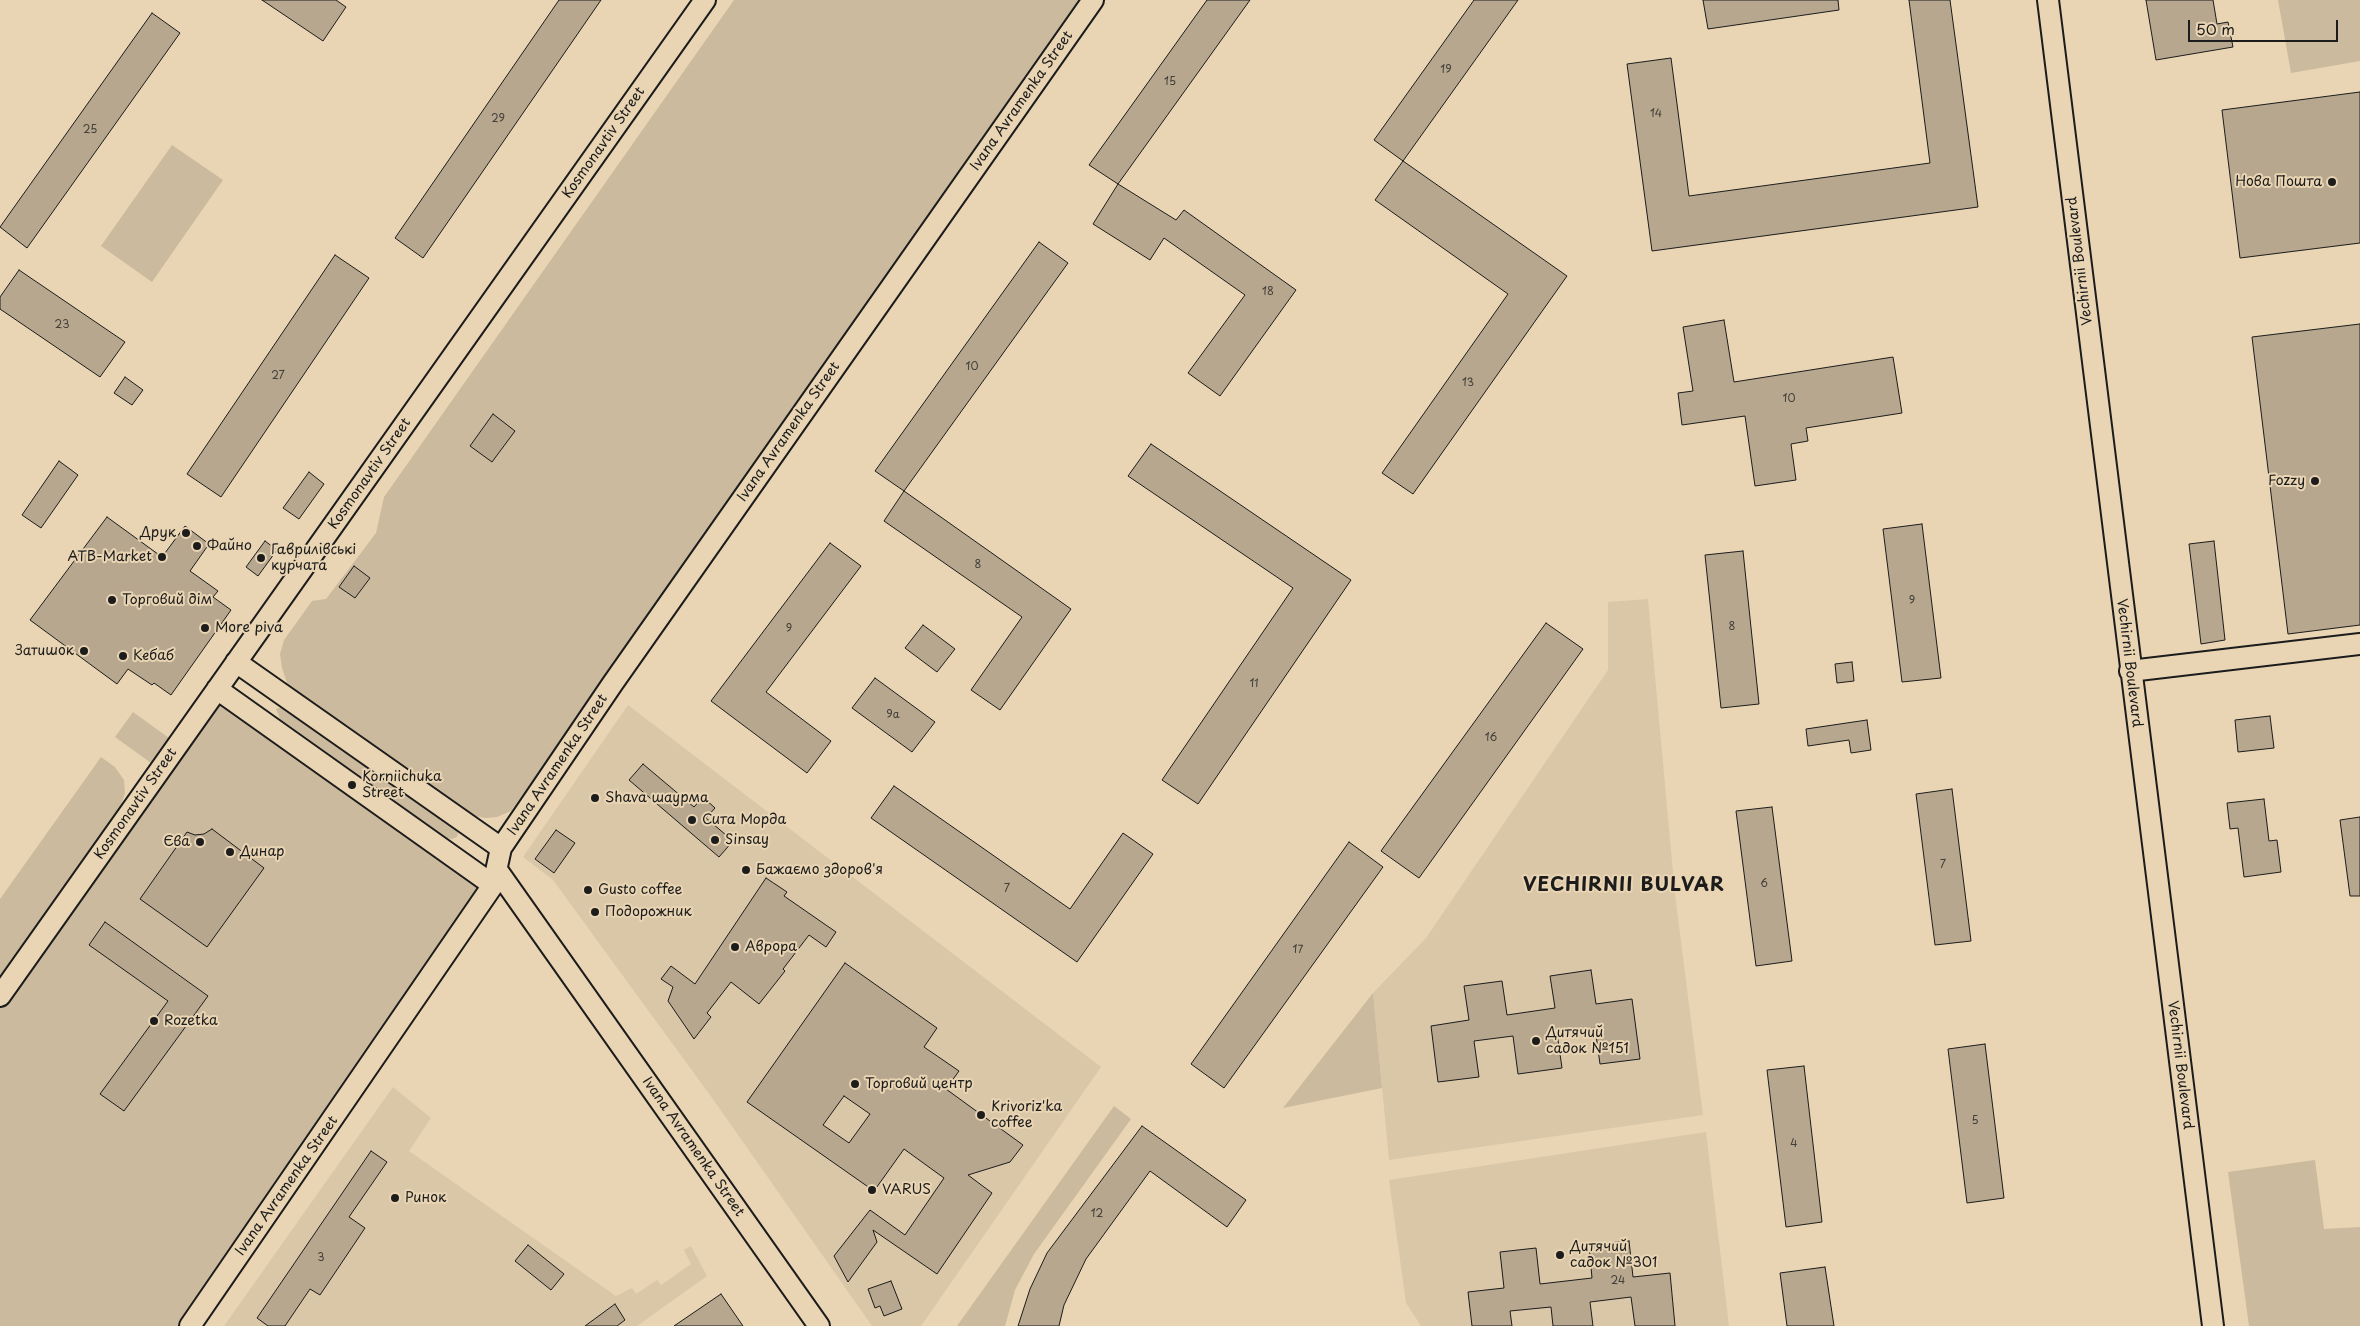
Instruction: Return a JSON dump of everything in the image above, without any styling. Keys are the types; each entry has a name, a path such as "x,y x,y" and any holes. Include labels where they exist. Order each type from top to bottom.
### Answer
{"street":[{"name":"Kosmonavtiv Street","path":"0,996 705,0"},
{"name":"Ivana Avramenka Street","path":"190,1326 495,878 501,848 619,674 1093,0"},
{"name":"Vechirnii Boulevard","path":"2048,0 2213,1326"},
{"path":"2130,671 2360,644"},
{"path":"236,662 501,848"},
{"path":"217,689 495,878"},
{"name":"Ivana Avramenka Street","path":"495,878 819,1326"}],"shaded area":[{"path":"734,0 1086,0 511,811 497,817 474,816 301,697 287,683 282,668 280,654 284,640 312,601 326,599 376,533 384,497"},
{"path":"2278,0 2360,0 2360,61 2291,73"},
{"path":"172,145 223,180 152,282 101,246"},
{"name":"Дитячий садок №151","path":"1648,599 1675,894 1703,1115 1389,1160 1373,993 1426,938 1608,670 1608,602"},
{"path":"217,689 493,885 190,1326 0,1326 0,996"},
{"path":"628,705 1101,1067 921,1326 872,1326 715,1102 553,880 523,857"},
{"path":"287,707 455,827 458,831 457,837 447,838 280,719 276,709"},
{"path":"133,712 169,738 151,763 115,737"},
{"path":"101,757 115,767 124,780 125,793 119,810 0,977 0,899"},
{"path":"1373,993 1382,1088 1283,1108"},
{"name":"Ринок","path":"393,1087 431,1118 409,1151 616,1296 632,1288 636,1294 657,1280 661,1285 691,1264 684,1250 691,1246 707,1276 637,1326 224,1326"},
{"path":"1114,1106 1131,1119 1034,1254 1015,1290 1005,1326 957,1326"},
{"name":"Дитячий садок №301","path":"1706,1132 1729,1326 1421,1326 1406,1303 1389,1180"},
{"path":"2315,1160 2324,1229 2360,1227 2360,1326 2249,1326 2228,1172"}],"building":[{"path":"262,0 336,0 346,7 323,41"},
{"path":"559,0 601,0 423,258 395,238"},
{"path":"1207,0 1250,0 1118,184 1089,165"},
{"path":"1474,0 1518,0 1403,161 1374,140"},
{"path":"1703,0 1838,0 1839,10 1708,29"},
{"path":"1909,0 1950,0 1978,207 1652,251 1627,64 1671,58 1689,196 1930,163"},
{"path":"2146,0 2213,0 2217,24 2228,22 2233,47 2156,60"},
{"path":"152,13 180,33 27,248 0,227"},
{"path":"2360,92 2360,243 2240,258 2222,110"},
{"path":"1403,161 1567,276 1413,494 1382,473 1508,294 1375,200"},
{"path":"1118,184 1176,220 1184,210 1296,290 1220,396 1188,373 1245,295 1164,238 1150,260 1093,224"},
{"path":"1039,242 1068,263 904,491 875,471"},
{"path":"335,255 369,278 221,497 187,474"},
{"path":"19,270 125,342 100,377 0,309 0,297"},
{"path":"1724,320 1734,382 1893,357 1902,413 1806,428 1808,441 1791,444 1796,480 1755,486 1745,416 1682,425 1678,393 1693,391 1683,327"},
{"name":"Fozzy","path":"2360,324 2360,625 2288,634 2252,337"},
{"path":"125,377 143,390 132,405 114,393"},
{"path":"493,414 515,431 492,462 470,446"},
{"path":"1151,444 1351,580 1198,804 1162,780 1293,588 1128,476"},
{"path":"59,461 78,475 41,528 22,515"},
{"path":"309,472 324,484 299,519 283,508"},
{"path":"904,491 1071,609 1000,710 971,690 1022,617 884,521"},
{"name":"Торговий дім","path":"107,517 162,557 185,526 209,544 190,571 218,591 213,597 231,610 171,695 128,669 117,684 30,620"},
{"path":"1922,524 1941,678 1902,682 1883,529"},
{"name":"Гаврилівські курчата","path":"265,541 277,550 258,576 246,567"},
{"path":"2214,541 2225,640 2201,644 2189,544"},
{"path":"830,543 861,566 766,692 831,741 807,773 711,701"},
{"path":"1743,551 1759,704 1721,708 1705,555"},
{"path":"354,566 370,578 355,598 339,587"},
{"path":"1546,623 1583,649 1419,878 1381,851"},
{"path":"923,625 955,649 937,672 905,648"},
{"path":"1852,662 1854,681 1837,683 1835,664"},
{"path":"875,678 935,722 912,752 852,708"},
{"path":"2270,716 2274,748 2238,752 2235,720"},
{"path":"1867,720 1871,750 1851,753 1849,740 1808,746 1806,729"},
{"path":"643,764 694,807 703,797 715,808 706,818 733,841 719,857 629,780"},
{"path":"894,786 1070,909 1123,833 1153,854 1077,962 871,818"},
{"path":"1952,789 1971,941 1935,945 1916,794"},
{"path":"2264,799 2269,841 2277,840 2281,872 2244,877 2238,828 2230,829 2227,803"},
{"path":"1772,807 1792,961 1756,966 1736,811"},
{"path":"2360,817 2360,896 2350,896 2340,820"},
{"path":"212,829 264,868 207,947 140,899 187,832 195,835 204,834"},
{"path":"556,830 575,843 554,873 535,859"},
{"path":"1349,842 1383,867 1224,1088 1191,1064"},
{"path":"766,878 787,892 784,896 836,932 826,947 809,935 783,969 785,971 759,1004 731,982 707,1013 711,1017 694,1039 668,1001 673,987 661,979 671,966 695,984"},
{"path":"105,922 208,996 124,1111 100,1094 168,1001 89,945"},
{"name":"Торговий центр","path":"845,963 937,1028 924,1047 959,1071 946,1089 1023,1145 1010,1162 968,1175 992,1193 937,1274 873,1230 877,1242 848,1282 834,1256 870,1210 905,1235 944,1178 904,1149 874,1191 747,1102","holes":["844,1096 870,1114 849,1143 823,1125"]},
{"path":"1591,970 1596,1004 1632,999 1640,1059 1600,1064 1595,1028 1557,1033 1562,1068 1518,1074 1513,1036 1474,1041 1479,1077 1438,1082 1431,1026 1469,1020 1464,986 1502,981 1507,1015 1555,1008 1550,976"},
{"path":"1985,1044 2004,1198 1967,1203 1948,1049"},
{"path":"1804,1066 1822,1222 1786,1227 1767,1070"},
{"path":"1142,1126 1246,1200 1227,1227 1150,1171 1086,1259 1064,1305 1059,1326 1018,1326 1030,1289 1047,1253"},
{"path":"371,1151 387,1162 349,1217 365,1228 320,1295 310,1289 285,1326 268,1326 257,1318"},
{"path":"1629,1241 1633,1277 1670,1273 1675,1326 1635,1326 1631,1297 1590,1302 1593,1326 1553,1326 1551,1307 1510,1311 1512,1326 1472,1326 1468,1292 1504,1288 1500,1252 1536,1248 1540,1284 1592,1278 1589,1245"},
{"path":"528,1245 564,1274 551,1290 515,1261"},
{"path":"1825,1267 1834,1326 1787,1326 1780,1273"},
{"path":"891,1281 902,1309 884,1316 880,1306 875,1308 868,1289"},
{"path":"721,1294 743,1326 674,1326"},
{"path":"615,1304 625,1320 617,1326 585,1326"}],"place":[{"name":"Нова Пошта","path":"2332,182"},
{"name":"Fozzy","path":"2315,481"},
{"name":"Друк","path":"186,533"},
{"name":"Файно","path":"197,546"},
{"name":"ATB-Market","path":"162,557"},
{"name":"Гаврилівські курчата","path":"261,558"},
{"name":"Торговий дім","path":"112,600"},
{"name":"More piva","path":"205,628"},
{"name":"Затишок","path":"84,651"},
{"name":"Кебаб","path":"123,656"},
{"name":"Korniichuka Street","path":"352,785"},
{"name":"Shava шаурма","path":"595,798"},
{"name":"Сита Морда","path":"692,820"},
{"name":"Sinsay","path":"715,840"},
{"name":"Єва","path":"200,842"},
{"name":"Динар","path":"230,852"},
{"name":"Бажаємо здоров'я","path":"746,870"},
{"name":"Gusto coffee","path":"588,890"},
{"name":"Подорожник","path":"595,912"},
{"name":"Аврора","path":"735,947"},
{"name":"Rozetka","path":"154,1021"},
{"name":"Дитячий садок №151","path":"1536,1041"},
{"name":"Торговий центр","path":"855,1084"},
{"name":"Krivoriz'ka coffee","path":"981,1115"},
{"name":"VARUS","path":"872,1190"},
{"name":"Ринок","path":"395,1198"},
{"name":"Дитячий садок №301","path":"1560,1255"}],"district":[{"name":"VECHIRNII BULVAR","path":"1624,886"}]}
